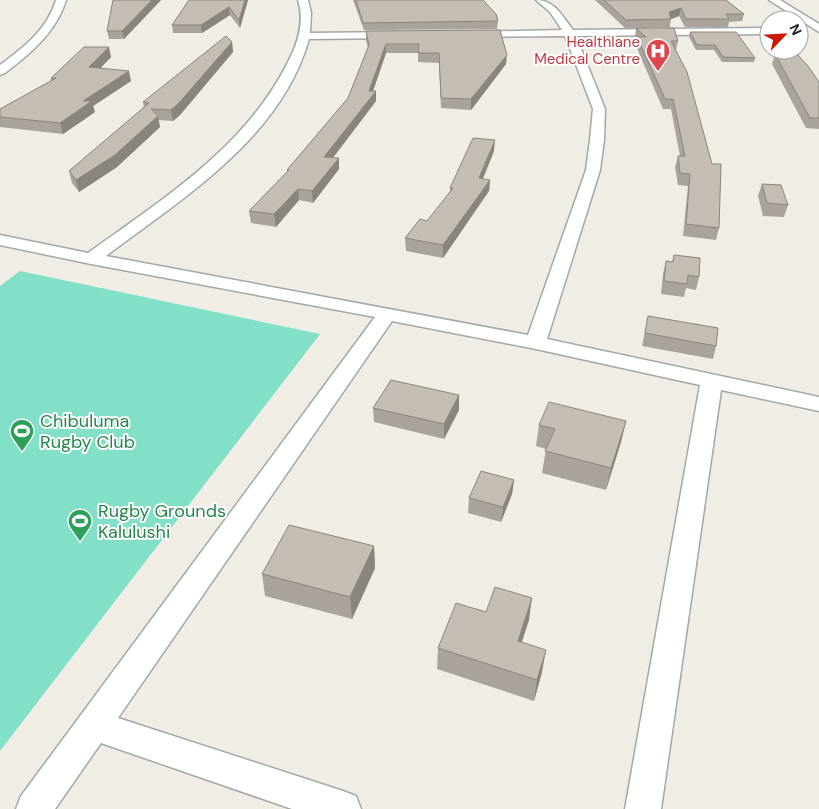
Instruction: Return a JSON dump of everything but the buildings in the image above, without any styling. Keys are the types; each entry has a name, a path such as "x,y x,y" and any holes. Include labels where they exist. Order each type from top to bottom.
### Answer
{"street":[{"path":"0,71 35,41 54,19 61,0"},
{"path":"91,259 230,151 263,113 292,72 305,36 306,7 303,0"},
{"path":"536,343 593,170 598,140 599,109 568,32 553,10 541,0"},
{"path":"774,0 819,30"},
{"path":"461,34 759,32"},
{"path":"305,36 402,35"},
{"path":"0,240 536,343 819,404"},
{"path":"34,809 388,314"},
{"path":"643,809 711,382"},
{"path":"93,724 344,809"}],"green space":[{"name":"Rugby Grounds Kalulushi","path":"20,271 320,334 0,751 0,286"}],"place":[{"name":"Healthlane Medical Centre","path":"658,72"},
{"name":"Chibuluma Rugby Club","path":"22,452"},
{"name":"Rugby Grounds Kalulushi","path":"80,542"}]}
